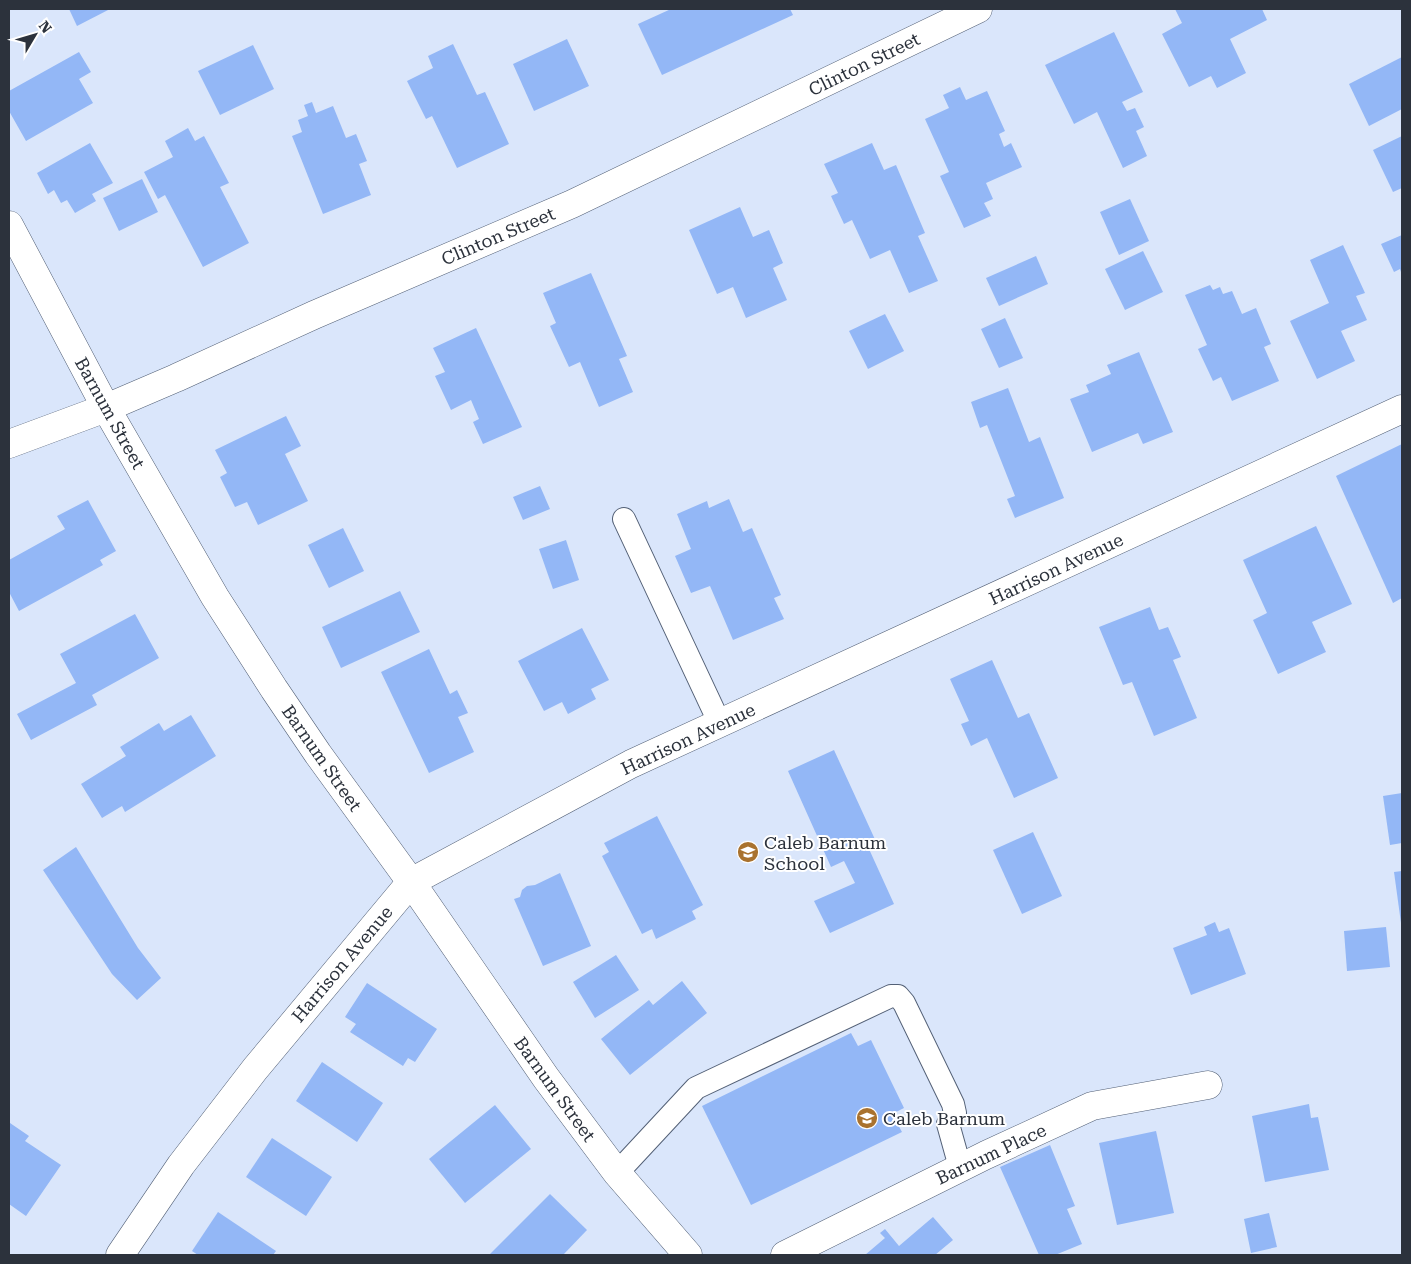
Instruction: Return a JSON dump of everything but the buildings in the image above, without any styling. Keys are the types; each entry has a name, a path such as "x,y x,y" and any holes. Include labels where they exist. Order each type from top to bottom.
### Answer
{"street":[{"name":"Clinton Street","path":"9,444 106,408 314,315 572,204 978,9"},
{"name":"Barnum Street","path":"9,225 106,408 215,597 260,668 318,754 411,882 546,1078 618,1173 688,1255"},
{"name":"Harrison Avenue","path":"120,1255 181,1165 255,1069 411,882 631,764 1402,409"},
{"name":"Barnum Place","path":"785,1255 960,1168 1092,1106 1208,1085"}],"lane":[{"path":"624,519 720,724"},
{"path":"618,1173 696,1088 891,996 898,996 904,1003 953,1104 955,1113 948,1124 960,1168"}],"place":[{"name":"Caleb Barnum School","path":"748,852"},
{"name":"Caleb Barnum","path":"867,1118"}]}
